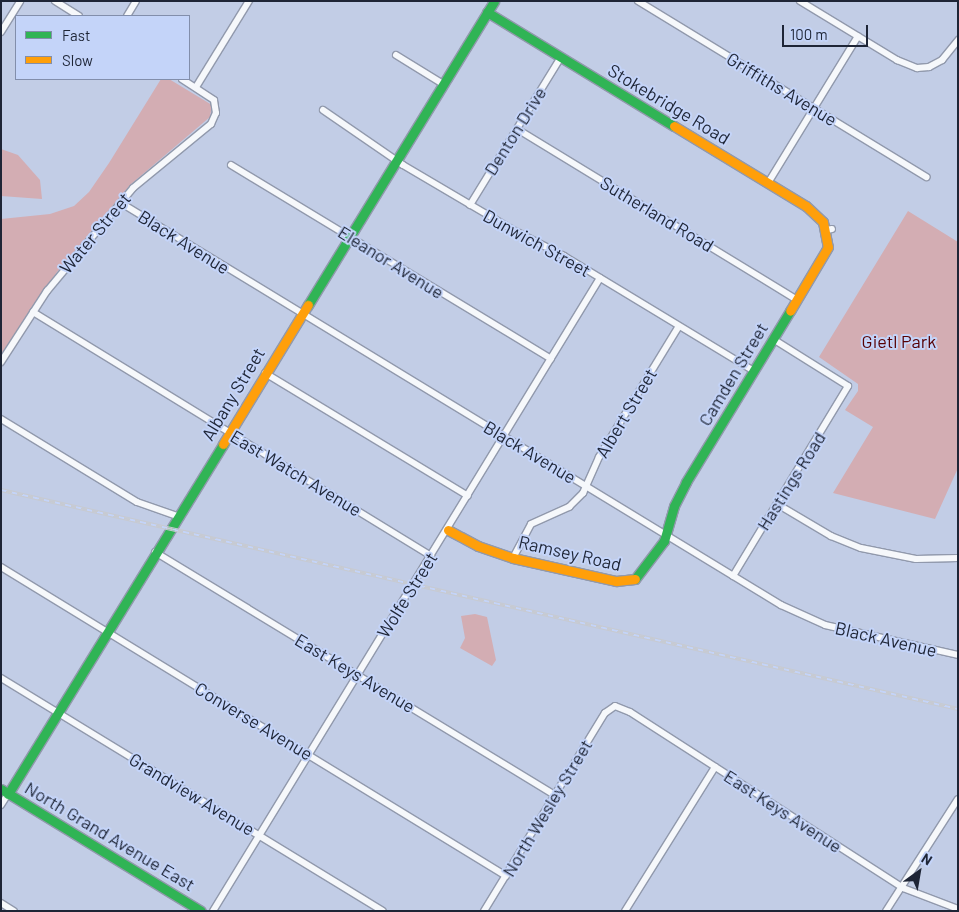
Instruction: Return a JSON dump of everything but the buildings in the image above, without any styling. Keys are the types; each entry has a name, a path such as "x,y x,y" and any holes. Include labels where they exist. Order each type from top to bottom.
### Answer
{"street":[{"path":"1,32 20,1"},
{"path":"55,1 77,15"},
{"path":"128,15 136,1"},
{"path":"184,80 196,87 249,1"},
{"name":"Albany Street","path":"1,805 5,791 57,713 494,1"},
{"name":"Griffiths Avenue","path":"638,1 926,177"},
{"path":"800,1 903,64 930,70 950,53 958,40"},
{"name":"Stokebridge Road","path":"487,12 813,211 829,230"},
{"path":"768,183 858,36"},
{"path":"396,55 443,84"},
{"name":"Denton Drive","path":"470,205 561,57"},
{"name":"Water Street","path":"1,362 33,312 74,255 139,182 211,124 216,113 214,100 196,87"},
{"name":"Dunwich Street","path":"323,110 396,160 470,205 600,278 754,371"},
{"name":"Sutherland Road","path":"517,129 797,300"},
{"name":"Eleanor Avenue","path":"231,164 551,359"},
{"name":"Black Avenue","path":"121,203 781,605 825,625 958,655"},
{"name":"Camden Street","path":"666,535 677,497 826,254 829,230"},
{"name":"Wolfe Street","path":"213,911 448,530 600,278"},
{"name":"East Watch Avenue","path":"33,312 431,556"},
{"name":"Albert Street","path":"513,558 531,524 569,507 586,487 598,457 679,326"},
{"name":"Hastings Road","path":"733,576 848,386 774,338"},
{"path":"265,373 468,496"},
{"path":"1,419 137,502 177,516"},
{"path":"777,504 831,536 861,548 916,559 958,558"},
{"name":"Ramsey Road","path":"448,530 478,546 513,558 626,582 644,572 666,535"},
{"name":"East Keys Avenue","path":"155,552 555,795"},
{"name":"Converse Avenue","path":"1,567 506,876"},
{"name":"Grandview Avenue","path":"1,678 383,911"},
{"name":"East Keys Avenue","path":"612,707 630,712 903,888 958,909"},
{"name":"North Wesley Street","path":"484,911 555,795 612,707"},
{"path":"626,911 715,767"},
{"name":"North Grand Avenue East","path":"5,791 201,911"},
{"path":"886,911 903,888 958,799"},
{"path":"1,903 14,911"}],"green space":[{"path":"160,80 171,80 212,105 210,117 130,185 57,272 1,355 1,219 50,214 74,206 89,192"},
{"path":"1,149 18,155 40,180 42,199 1,196"},
{"name":"Gietl Park","path":"908,211 958,242 958,468 935,519 833,493 873,427 845,410 858,391 858,384 819,357"},
{"path":"475,614 487,617 496,660 492,666 460,648 465,638 461,616"}],"railway":[{"path":"1,490 958,709"}],"traffic: fast":[{"path":"308,305 494,1"},
{"path":"487,12 674,126"},
{"path":"635,579 664,541 674,506 686,482 790,311"},
{"path":"8,794 223,444"},
{"path":"1,789 201,911"}],"traffic: slow":[{"path":"674,126 806,206 823,222 828,247 790,311"},
{"path":"223,444 308,305"},
{"path":"448,530 478,546 513,558 616,581 635,579"}]}
